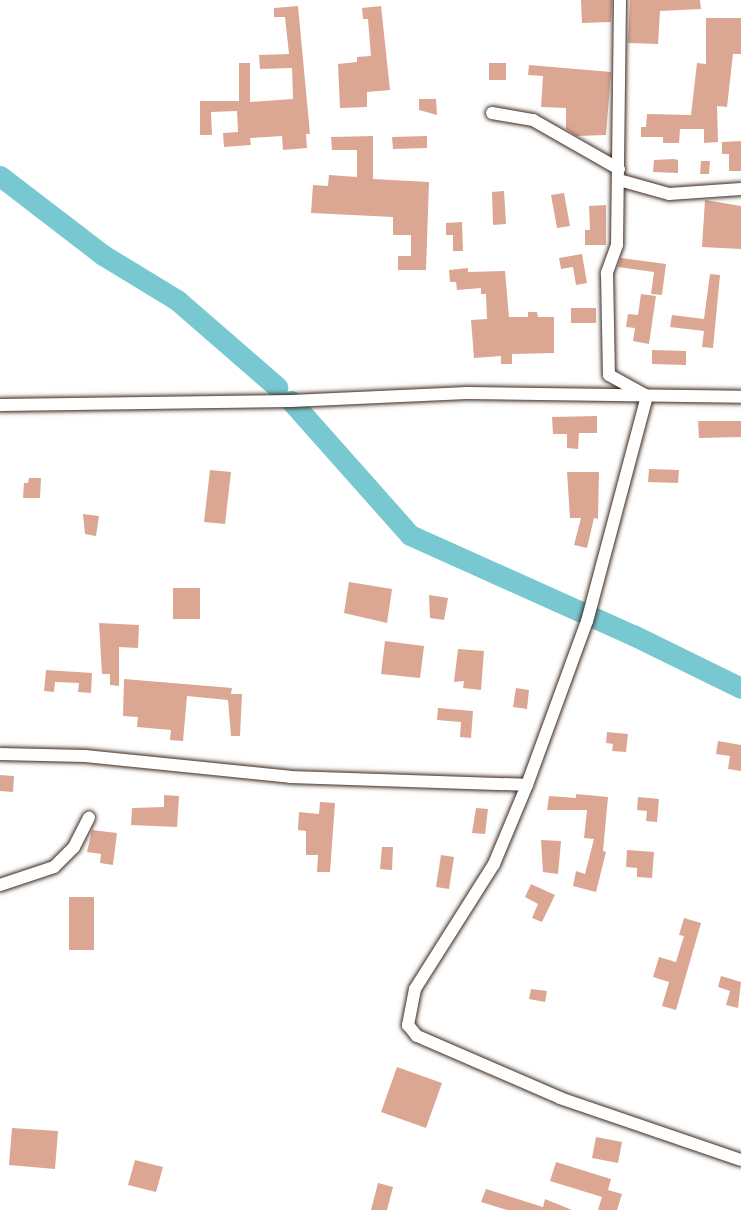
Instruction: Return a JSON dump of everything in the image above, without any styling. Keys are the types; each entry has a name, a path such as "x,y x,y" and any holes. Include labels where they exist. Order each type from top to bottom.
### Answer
{"street":[{"path":"620,0 617,245 607,273 609,375 647,396"},
{"path":"492,113 533,120 619,174 669,194 741,189"},
{"path":"0,405 291,401 467,393 741,397"},
{"path":"647,396 587,621 527,785 494,864 415,989 408,1025 417,1036 560,1098 741,1160"},
{"path":"0,754 85,756 290,777 527,785"},
{"path":"0,885 54,867 74,847 88,818"}],"building":[{"path":"581,0 612,0 611,22 582,23"},
{"path":"630,0 700,0 701,9 660,11 658,44 628,43"},
{"path":"298,6 310,134 306,134 307,148 283,150 282,136 250,138 251,145 224,147 223,133 238,132 237,111 211,112 212,135 200,135 200,101 239,101 239,63 250,63 250,102 293,99 292,68 260,69 259,55 289,54 285,17 274,17 274,8"},
{"path":"381,6 390,90 367,92 367,107 340,108 338,64 357,62 357,57 371,56 368,19 363,19 362,8"},
{"path":"706,18 741,18 741,54 733,54 727,107 717,106 718,142 704,143 704,129 680,129 679,143 663,143 663,137 641,137 641,127 646,127 647,114 691,115 697,63 706,64"},
{"path":"489,63 506,63 506,80 489,80"},
{"path":"529,65 611,72 606,135 577,136 566,129 566,108 541,107 543,76 528,75"},
{"path":"419,99 436,99 437,115 419,110"},
{"path":"373,136 373,179 429,182 426,270 398,270 398,256 411,256 411,235 393,235 393,217 311,213 313,185 328,186 329,175 357,177 357,150 332,150 331,137"},
{"path":"427,136 427,148 393,149 392,137"},
{"path":"741,141 741,171 729,171 729,154 722,154 722,142"},
{"path":"654,160 678,160 678,173 653,172"},
{"path":"701,161 710,161 709,174 700,174"},
{"path":"504,191 506,224 493,225 492,192"},
{"path":"564,193 570,226 557,228 551,195"},
{"path":"705,200 741,206 741,249 702,247"},
{"path":"606,205 606,245 585,245 585,230 590,230 589,206"},
{"path":"462,222 463,251 453,251 453,235 446,235 446,223"},
{"path":"582,254 587,283 576,285 573,267 561,269 559,258"},
{"path":"621,258 666,264 662,295 651,294 654,272 618,267"},
{"path":"468,268 468,272 505,271 509,317 528,317 528,312 537,312 538,317 554,317 554,353 512,354 512,364 501,364 501,356 474,358 471,320 487,319 486,294 481,294 481,288 457,290 456,282 450,282 449,270"},
{"path":"710,274 720,275 713,348 702,347 704,331 670,327 672,315 704,319"},
{"path":"641,294 656,296 649,344 633,341 635,328 626,327 628,314 638,315"},
{"path":"571,308 596,308 596,323 571,323"},
{"path":"652,350 686,351 686,365 652,364"},
{"path":"597,416 597,433 579,433 578,449 567,448 567,434 553,434 552,417"},
{"path":"698,421 741,421 741,437 699,438"},
{"path":"649,469 679,470 678,483 648,482"},
{"path":"210,470 231,472 225,524 204,522"},
{"path":"567,472 599,472 598,519 594,518 587,548 574,545 581,518 570,518"},
{"path":"29,478 41,478 40,498 23,498 24,483 28,483"},
{"path":"83,514 99,516 96,536 85,534"},
{"path":"349,582 392,589 387,623 344,613"},
{"path":"173,588 200,588 200,619 173,619"},
{"path":"429,595 448,598 444,620 430,618"},
{"path":"99,623 139,625 138,648 119,647 119,686 110,685 110,674 102,674"},
{"path":"385,641 424,646 420,678 381,674"},
{"path":"458,649 484,651 481,690 463,688 464,681 454,682"},
{"path":"46,670 92,673 91,693 78,692 79,683 55,682 54,692 44,691"},
{"path":"124,679 232,688 231,694 242,694 240,736 231,736 228,700 187,696 183,741 170,740 171,730 137,727 138,717 123,716"},
{"path":"516,688 529,690 527,709 513,707"},
{"path":"438,708 473,711 471,738 460,737 461,722 437,720"},
{"path":"607,732 628,734 626,752 612,751 613,744 606,743"},
{"path":"718,741 741,745 741,771 728,769 730,756 716,754"},
{"path":"0,775 14,776 13,792 0,791"},
{"path":"576,794 608,797 603,851 606,852 596,892 573,886 576,871 585,874 594,839 584,838 587,810 547,810 549,796 576,798"},
{"path":"164,795 179,796 177,827 131,825 132,808 164,807"},
{"path":"638,797 659,799 657,822 646,821 647,811 637,810"},
{"path":"320,802 335,803 330,872 317,872 318,855 306,855 306,831 298,830 299,812 319,814"},
{"path":"476,808 488,809 485,834 472,833"},
{"path":"92,830 117,833 113,865 100,863 101,854 87,852"},
{"path":"541,840 561,841 558,874 543,872"},
{"path":"382,847 393,847 392,870 380,869"},
{"path":"627,850 654,852 652,878 637,877 637,868 626,867"},
{"path":"441,855 454,857 449,889 436,887"},
{"path":"531,884 555,895 542,922 532,918 538,904 525,897"},
{"path":"69,897 94,897 94,950 69,950"},
{"path":"684,918 701,923 676,1010 662,1006 669,982 653,977 659,957 676,962 684,936 679,935"},
{"path":"721,976 741,982 738,1008 726,1005 730,991 718,987"},
{"path":"531,989 547,991 545,1002 529,999"},
{"path":"397,1067 442,1083 426,1128 381,1112"},
{"path":"12,1128 58,1131 55,1169 9,1165"},
{"path":"596,1137 622,1142 618,1163 592,1158"},
{"path":"135,1160 163,1167 156,1192 128,1185"},
{"path":"556,1162 611,1179 608,1190 622,1194 617,1210 598,1210 602,1197 550,1181"},
{"path":"378,1183 393,1187 387,1210 371,1210"},
{"path":"486,1189 543,1207 545,1199 572,1210 507,1210 481,1202"}],"waterway":[{"path":"0,176 103,255 177,300 277,387"},
{"path":"291,401 410,535 633,635 741,688"}]}
